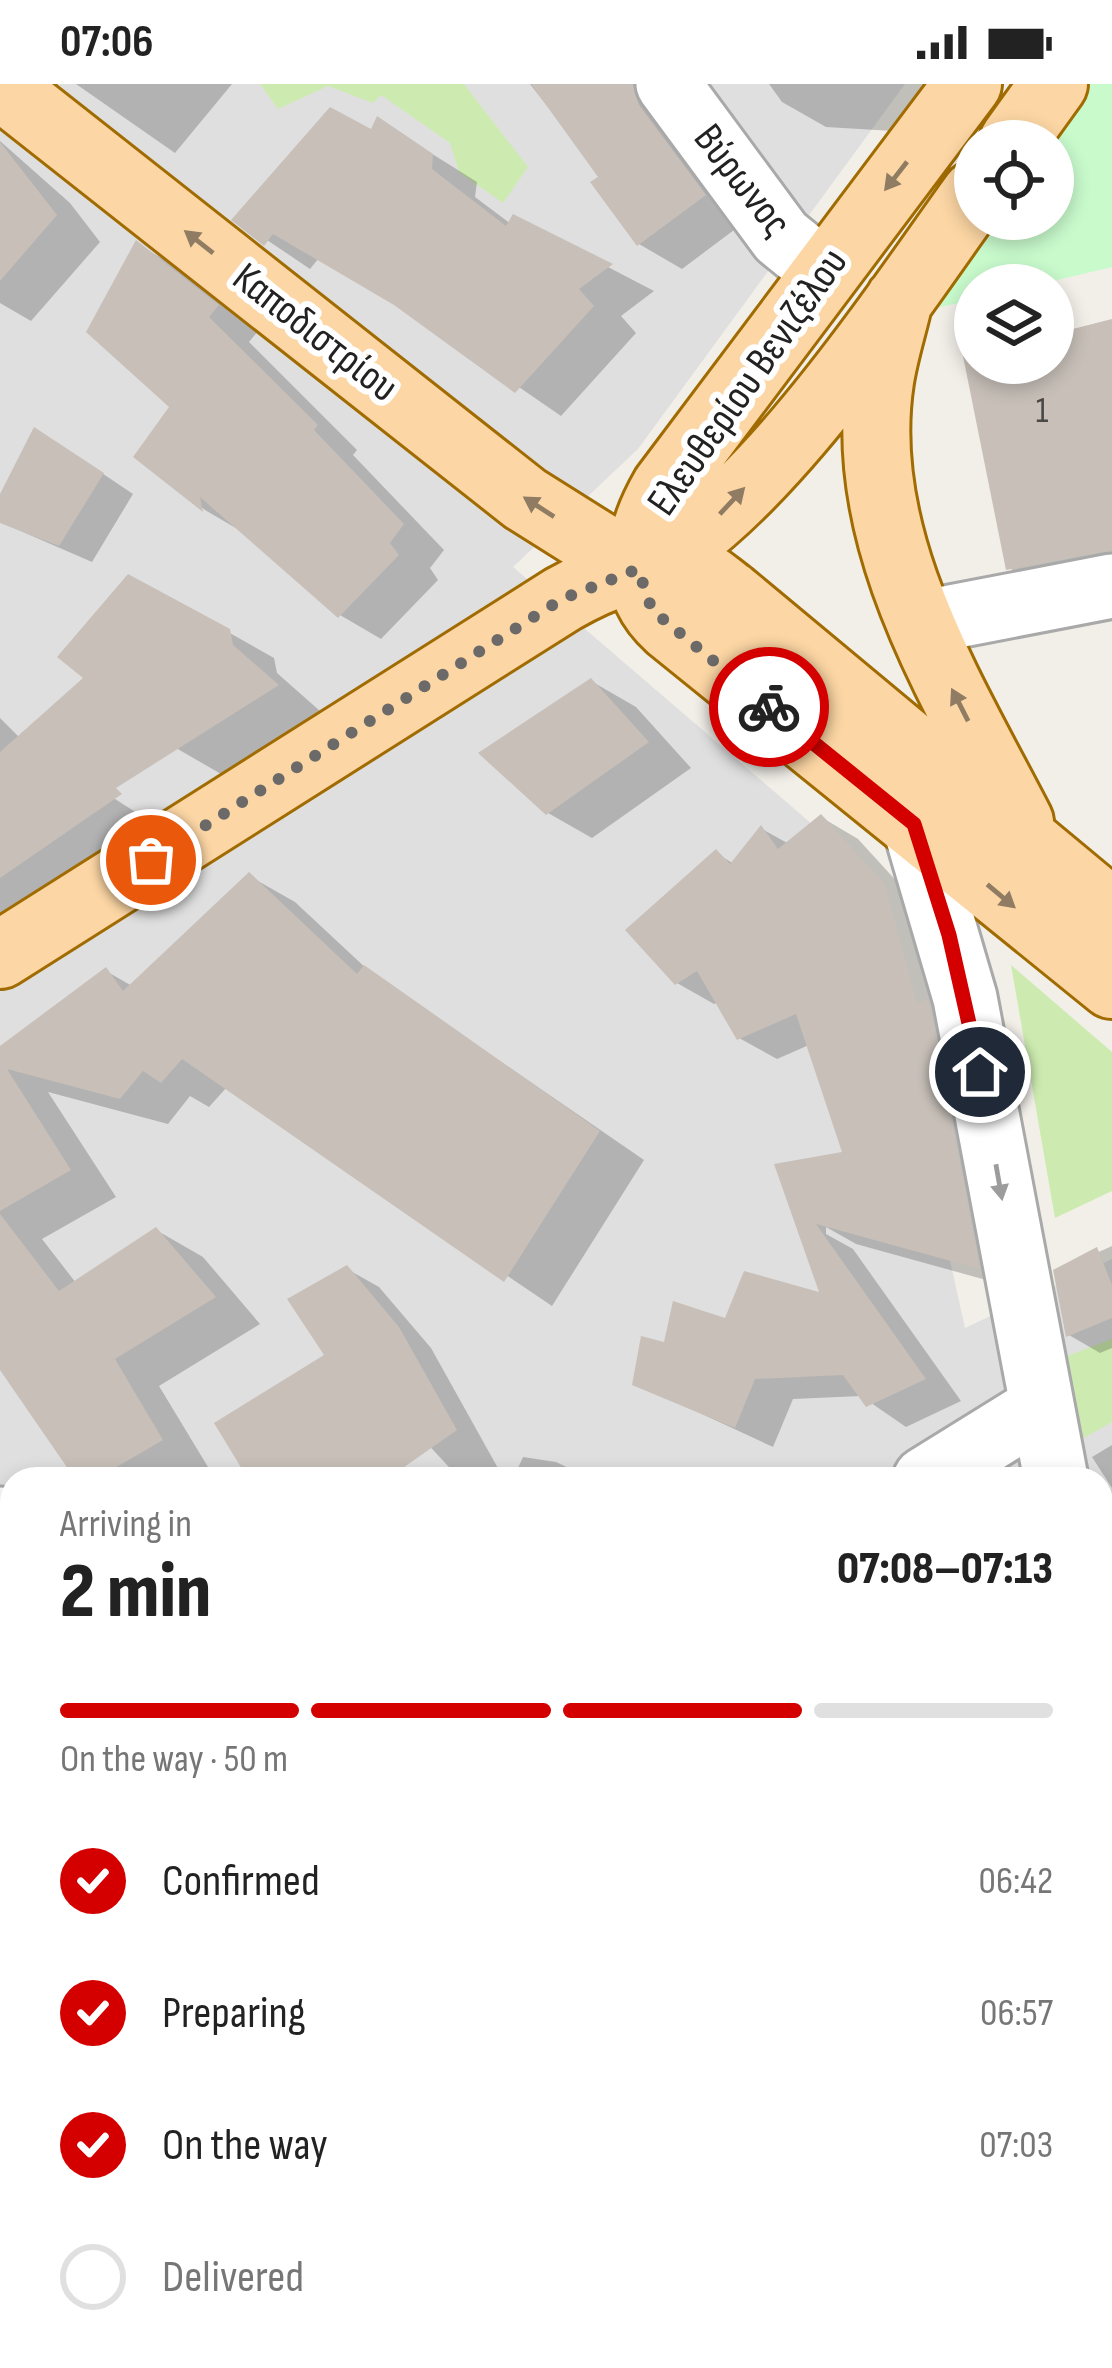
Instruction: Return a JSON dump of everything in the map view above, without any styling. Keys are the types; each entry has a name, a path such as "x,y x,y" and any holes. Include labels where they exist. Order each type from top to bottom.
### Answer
{"main road":[{"name":"Ελευθερίου Βενιζέλου","path":"638,569 650,514 665,487 968,84"},
{"path":"1028,120 1054,84"},
{"name":"Καποδιστρίου","path":"0,86 525,499 638,569"},
{"name":"Ελευθερίου Βενιζέλου","path":"638,569 676,551 712,521 784,446 954,223"},
{"path":"899,300 879,383 881,480 892,545 920,623 1033,847"},
{"path":"0,955 562,599 638,569 685,566 708,578 1112,913"},
{"path":"638,569 643,593 658,617 1112,986"}],"street":[{"name":"Βύρωνος","path":"668,84 781,237 823,271"},
{"path":"920,623 1112,586"},
{"path":"914,824 965,998 1053,1467"},
{"path":"944,1467 1040,1408"}],"shaded area":[{"path":"0,84 905,84 638,449 513,567 841,849 922,1134 965,1328 1112,1259 1112,1467 0,1467"}],"green space":[{"path":"260,84 464,84 528,167 503,203 459,172 450,143 381,95 373,103 328,86 278,109"},
{"path":"1084,84 1112,84 1112,267 1074,276 1074,264 956,264 973,240 1074,240 1074,120 1064,120"},
{"path":"954,266 954,304 937,308 935,292"},
{"path":"1011,965 1112,1052 1112,1191 1055,1218"},
{"path":"1112,1339 1112,1422 1082,1439 1059,1359"}],"building":[{"path":"531,84 633,84 639,105 706,195 637,246 590,182 598,177"},
{"path":"330,107 371,129 377,116 433,154 432,169 506,226 513,214 613,264 579,289 594,306 515,393 394,305 273,234 264,246 231,220"},
{"path":"0,142 57,215 0,281"},
{"path":"136,240 219,305 209,317 318,425 314,430 404,524 390,543 399,555 338,618 200,497 203,512 133,457 169,407 86,332"},
{"path":"1112,319 1112,550 1006,570 969,384 1074,384 1074,329"},
{"path":"34,427 104,473 59,546 0,523 0,494"},
{"path":"128,574 230,629 233,645 279,685 116,788 122,794 0,878 0,752 83,678 57,657"},
{"path":"591,678 649,742 546,815 478,753"},
{"path":"821,814 885,884 917,1003 928,999 980,1269 816,1224 926,1379 866,1407 843,1375 755,1379 735,1428 632,1385 641,1336 664,1342 673,1301 725,1318 744,1271 819,1292 774,1164 842,1152 796,1014 737,1040 697,971 675,985 625,930 716,849 730,864 761,825 778,849"},
{"path":"249,872 357,974 364,965 600,1131 504,1282 182,1059 161,1083 143,1071 120,1099 7,1069 71,1170 0,1211 0,1046 106,967 123,991"},
{"path":"0,1214 59,1291 156,1227 216,1297 115,1359 163,1440 117,1467 67,1467 0,1370"},
{"path":"1097,1247 1112,1285 1112,1318 1066,1337 1053,1270"},
{"path":"347,1265 399,1327 457,1430 404,1467 241,1467 214,1423 324,1355 287,1299"}],"way so far":[{"path":"151,860 562,599 638,569 652,610 769,707"}],"route":[{"path":"769,707 914,824 949,935 980,1072"}]}
